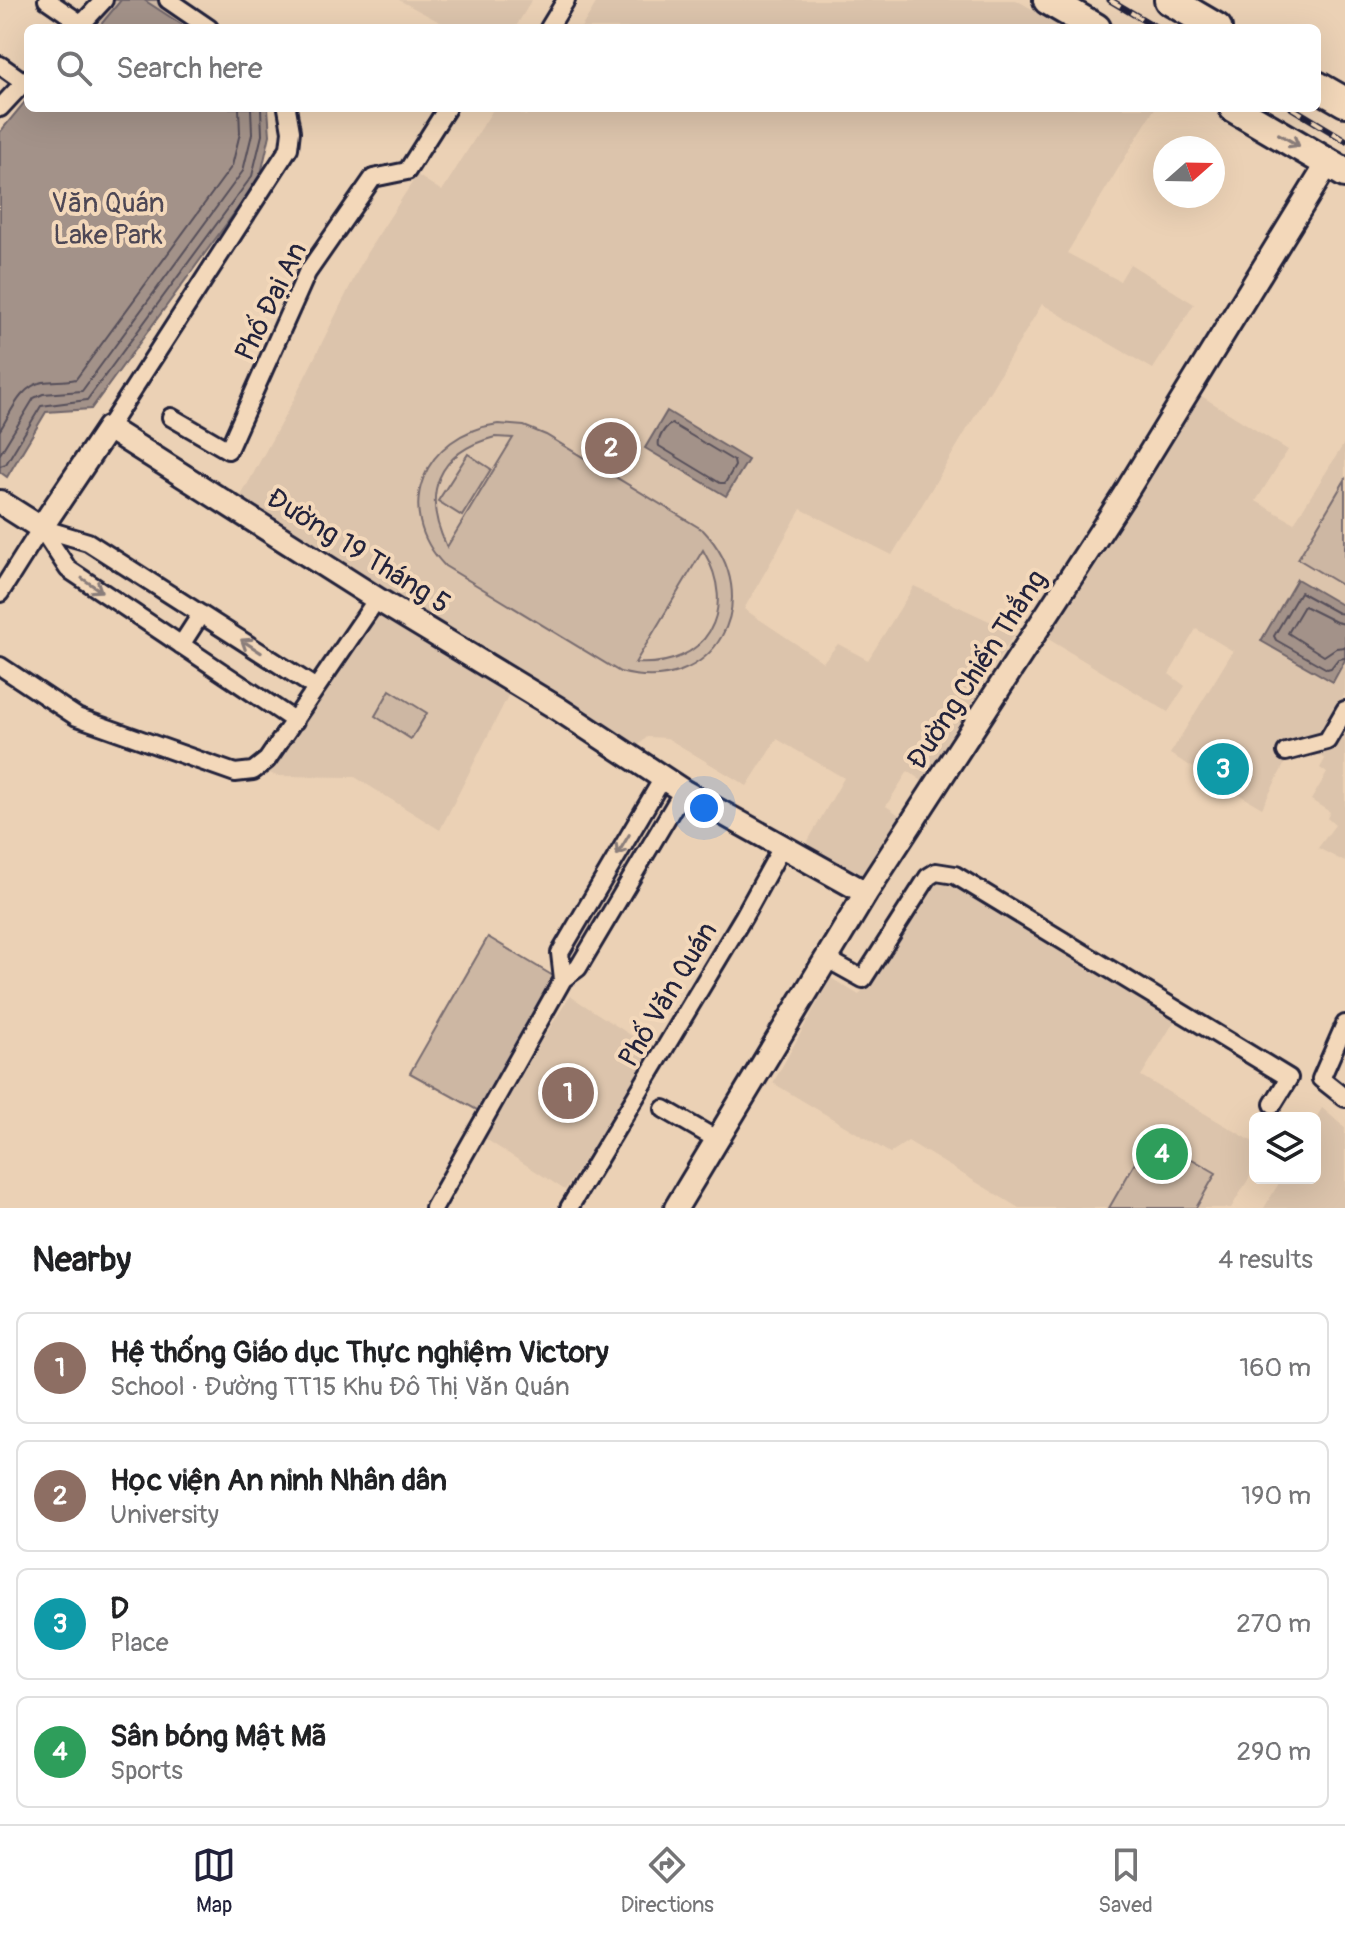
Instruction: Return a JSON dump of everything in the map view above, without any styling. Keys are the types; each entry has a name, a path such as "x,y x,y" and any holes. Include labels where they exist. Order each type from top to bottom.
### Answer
{"highway":[{"path":"1048,0 1089,24"},
{"path":"1169,0 1210,24"},
{"path":"1321,88 1345,102"},
{"path":"1241,112 1336,168"}],"street":[{"path":"47,0 77,24"},
{"path":"82,24 104,0"},
{"path":"168,0 203,24"},
{"path":"551,24 566,0"},
{"path":"0,65 24,79"},
{"path":"1,106 24,82"},
{"path":"0,593 289,148 291,131 288,112"},
{"name":"Phố Đại An","path":"171,417 228,450 307,273 373,178 407,171 444,112"},
{"name":"Đường Chiến Thắng","path":"676,1208 866,893 1336,168"},
{"name":"Đường 19 Tháng 5","path":"108,428 377,599 557,708 683,791 866,893"},
{"path":"0,502 41,528 88,542 316,688"},
{"path":"41,528 68,569 295,721"},
{"path":"0,666 77,717 235,773 253,771 267,760 377,599"},
{"path":"181,645 201,614"},
{"path":"1286,752 1327,741 1345,710"},
{"path":"563,979 560,953 663,778"},
{"path":"434,1208 563,979 578,968 683,791"},
{"name":"Phố Văn Quán","path":"569,1208 782,847"},
{"path":"827,959 863,979 928,877 936,872 955,875 1289,1078 1273,1104"},
{"path":"1345,1024 1321,1079 1345,1098"},
{"path":"664,1109 716,1139"}],"shaded area":[{"path":"105,0 165,0 199,24 83,24"},
{"path":"399,0 532,0 517,24 444,24"},
{"path":"598,0 1016,0 1059,24 583,24"},
{"path":"491,112 518,112 526,116 529,112 1153,112 1067,253 1120,281 1130,264 1194,304 1153,369 1042,304 892,555 801,509 744,609 823,662 838,644 868,660 914,586 1015,633 922,781 908,771 886,806 902,817 864,876 805,846 844,778 777,739 747,786 667,738 647,737 637,747 241,496 293,401 366,254 417,175 442,191"},
{"path":"1195,392 1288,450 1256,501 1294,523 1345,442 1345,694 1337,708 1345,712 1345,862 1318,848 1335,825 1327,818 1330,812 1311,800 1327,773 1320,768 1325,759 1304,746 1290,753 1262,808 1170,754 1233,651 1196,629 1169,674 1185,686 1168,712 1045,637"},
{"path":"498,424 524,426 546,435 703,530 722,557 731,585 731,612 722,637 705,657 682,670 653,676 620,672 445,566 429,544 420,522 419,499 424,478 434,459 451,443 472,431","holes":["495,437 513,438 447,547 435,510 435,493 440,478 447,464 459,453","703,550 718,594 710,631 698,646 681,656 660,662 635,663"]},
{"path":"468,454 491,469 462,516 438,501"},
{"path":"1345,480 1345,587 1298,559"},
{"path":"376,609 510,692 440,830 355,777 277,776 267,772"},
{"path":"390,690 427,713 411,739 375,716"},
{"path":"939,874 1177,1017 1141,1076 1249,1139 1249,1178 1231,1208 1019,1208 908,1141 890,1153 773,1083 831,978 859,995 931,877"},
{"path":"488,937 560,980 486,1115 410,1073"},
{"path":"570,996 654,1050 565,1190 481,1136"},
{"path":"1322,1108 1345,1128 1345,1208 1264,1208 1278,1184 1321,1184"},
{"path":"1151,1135 1216,1173 1196,1208 1109,1208"}],"water":[{"path":"121,0 144,0 181,24 101,24"},
{"name":"Văn Quán Lake Park","path":"24,103 24,112 268,112 270,135 260,178 91,409 46,412 7,477 0,472 0,132"},
{"path":"667,411 748,460 726,496 645,448"},
{"path":"1297,579 1345,607 1345,660 1333,682 1261,641"}],"railway":[{"path":"1110,0 1150,24"},
{"path":"1299,112 1345,140"}],"place":[{"name":"Học viện An ninh Nhân dân","path":"611,448"},
{"name":"D","path":"1223,769"},
{"name":"Hệ thống Giáo dục Thực nghiệm Victory","path":"568,1093"},
{"name":"Sân bóng Mật Mã","path":"1162,1154"}]}
